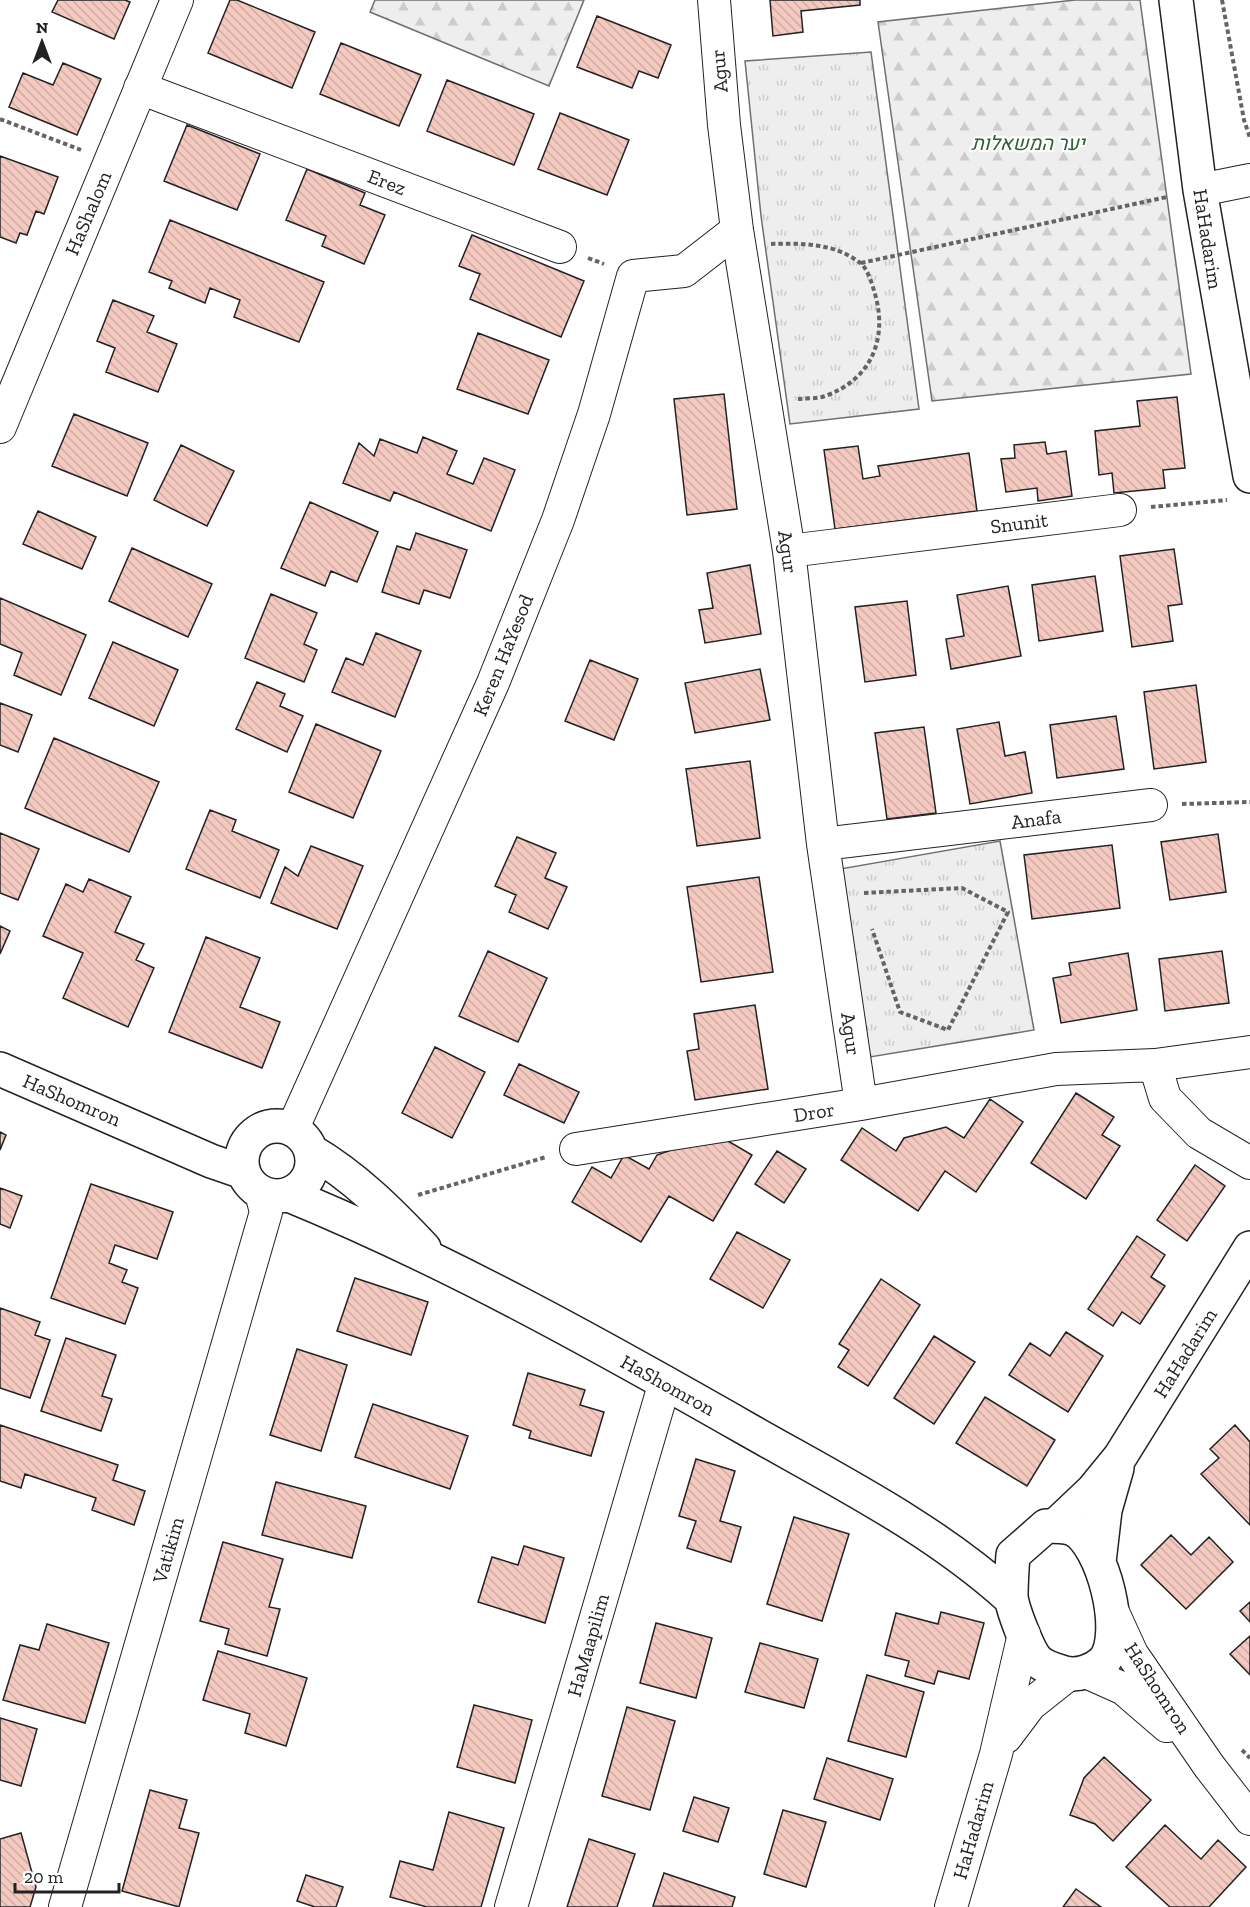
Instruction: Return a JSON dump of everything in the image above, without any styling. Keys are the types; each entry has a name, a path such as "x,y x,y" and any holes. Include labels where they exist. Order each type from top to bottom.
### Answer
{"street":[{"name":"HaShalom","path":"0,427 177,0"},
{"name":"Agur","path":"714,0 723,114 738,237 789,551 824,844 861,1104"},
{"name":"HaHadarim","path":"1176,0 1200,190 1244,488"},
{"name":"Erez","path":"140,88 560,247"},
{"path":"1200,190 1250,180"},
{"path":"633,276 684,271 738,237"},
{"name":"Keren HaYesod","path":"301,1140 493,683 565,499 594,414 633,276"},
{"name":"Snunit","path":"789,551 1120,510"},
{"name":"Anafa","path":"824,844 1151,805"},
{"name":"Dror","path":"576,1149 861,1104 1056,1069 1155,1065 1250,1052"},
{"path":"1155,1065 1165,1098 1199,1133 1250,1163"},
{"name":"HaShomron","path":"0,1069 144,1131 260,1176 436,1260 665,1382 898,1514 980,1570 1011,1599"},
{"path":"271,1127 301,1140 312,1169 303,1185 260,1176 253,1136 271,1127"},
{"name":"HaShomron","path":"301,1140 343,1170 383,1205 436,1260"},
{"name":"Vatikim","path":"65,1907 266,1212 260,1176"},
{"name":"HaHadarim","path":"1055,1526 1093,1490 1120,1457 1250,1248"},
{"name":"HaMaapilim","path":"511,1907 665,1382"},
{"name":"HaHadarim","path":"1099,1562 1105,1510 1120,1457"},
{"name":"HaShomron","path":"898,1514 1013,1555"},
{"path":"1046,1526 1055,1526 1074,1530 1088,1542 1099,1562 1114,1624 1109,1651 1103,1661 1078,1673 1051,1669 1036,1660 1027,1646 1011,1599 1013,1555 1046,1526"},
{"name":"HaShomron","path":"1111,1608 1132,1654 1209,1766 1250,1819"},
{"name":"HaHadarim","path":"951,1907 996,1754 1024,1634"},
{"name":"HaHadarim","path":"996,1754 1030,1705 1078,1673"},
{"name":"HaShomron","path":"1078,1673 1124,1689 1148,1707 1209,1766"}],"path":[{"path":"1222,0 1244,120 1250,138"},
{"path":"0,119 110,161"},
{"path":"861,263 1200,190"},
{"path":"738,237 806,243 839,252 861,263 871,280 879,308 879,342 865,370 848,384 824,397 764,400"},
{"path":"560,247 633,276"},
{"path":"1120,510 1244,488"},
{"path":"1151,805 1250,802"},
{"path":"863,904 859,893 962,888 1008,912 948,1030 900,1012 870,926"},
{"path":"383,1205 576,1149"}],"green space":[{"path":"375,0 584,0 549,86 370,12"},
{"name":"יער המשאלות","path":"1075,0 1140,0 1191,374 932,401 878,22"},
{"path":"871,52 919,409 790,424 761,216 745,61"},
{"path":"1000,841 1034,1030 870,1057 840,869"}],"building":[{"path":"58,0 125,0 130,2 114,39 52,12"},
{"path":"230,0 237,0 315,32 292,88 208,53"},
{"path":"770,0 860,0 860,5 801,11 803,32 773,36"},
{"path":"597,16 671,45 658,78 639,71 632,88 577,67"},
{"path":"341,43 421,75 399,126 320,94"},
{"path":"63,63 101,79 77,135 9,107 23,73 53,85"},
{"path":"447,80 534,114 514,165 427,131"},
{"path":"560,113 629,140 607,195 538,169"},
{"path":"187,125 260,154 237,210 164,181"},
{"path":"0,156 58,177 44,214 36,211 27,235 20,233 16,243 0,237"},
{"path":"307,169 365,193 360,205 385,215 364,264 322,246 326,236 286,220"},
{"path":"170,220 324,282 299,342 234,317 240,300 210,288 205,303 169,288 172,281 149,272"},
{"path":"472,235 584,281 561,337 470,299 480,274 459,266"},
{"path":"113,300 154,316 147,332 177,344 158,392 106,372 115,348 97,341"},
{"path":"478,333 549,360 528,414 457,389"},
{"path":"724,394 737,509 687,515 674,399"},
{"path":"1177,397 1185,468 1163,470 1165,488 1114,493 1112,473 1099,475 1095,431 1140,426 1137,401"},
{"path":"74,414 148,443 127,496 52,466"},
{"path":"423,437 457,451 447,474 473,484 484,458 515,470 491,531 394,492 390,501 343,483 359,443 374,456 380,439 417,453"},
{"path":"1045,442 1047,454 1066,451 1072,496 1038,501 1037,488 1006,492 1001,459 1015,458 1014,445"},
{"path":"181,445 234,471 207,526 154,500"},
{"path":"858,446 863,479 880,476 878,466 969,453 977,511 835,529 824,450"},
{"path":"310,502 378,532 357,582 331,571 325,586 281,568"},
{"path":"38,511 96,537 82,569 23,544"},
{"path":"416,533 467,550 450,598 424,590 419,604 382,592 397,546 410,550"},
{"path":"132,548 212,584 188,637 109,601"},
{"path":"1174,549 1182,604 1168,606 1173,641 1132,647 1120,556"},
{"path":"750,565 761,634 705,643 699,610 713,608 707,573"},
{"path":"1095,576 1103,631 1039,641 1032,585"},
{"path":"1008,586 1021,656 951,669 946,639 964,636 957,595"},
{"path":"271,594 317,613 304,644 317,650 304,682 245,658"},
{"path":"0,598 86,635 61,695 14,675 22,653 0,644"},
{"path":"907,601 916,675 865,682 855,607"},
{"path":"376,633 421,651 395,717 332,692 346,658 363,665"},
{"path":"113,642 178,670 154,726 89,698"},
{"path":"590,660 638,679 614,740 565,721"},
{"path":"760,669 770,720 695,733 685,683"},
{"path":"257,682 285,694 280,706 303,716 287,752 236,729"},
{"path":"1196,685 1206,762 1154,769 1144,692"},
{"path":"0,703 32,715 18,752 0,745"},
{"path":"1116,716 1124,769 1057,778 1050,725"},
{"path":"999,722 1005,756 1025,752 1032,793 970,804 957,729"},
{"path":"316,724 381,751 353,818 289,792"},
{"path":"924,727 936,813 887,819 875,733"},
{"path":"54,738 159,782 129,852 25,808"},
{"path":"750,761 760,838 697,846 686,769"},
{"path":"210,810 236,820 232,831 279,850 260,898 186,869"},
{"path":"0,833 39,849 18,900 0,893"},
{"path":"1218,834 1226,892 1170,900 1161,842"},
{"path":"517,837 556,853 545,878 567,887 548,929 509,912 516,895 495,886"},
{"path":"1112,845 1120,908 1032,919 1024,855"},
{"path":"311,846 363,866 337,929 271,903 285,867 298,876"},
{"path":"759,877 773,972 701,982 687,887"},
{"path":"89,879 131,897 115,932 144,944 136,960 154,968 128,1027 63,998 83,953 43,936 66,884 83,892"},
{"path":"0,926 10,931 0,954"},
{"path":"206,937 260,958 240,1007 280,1022 262,1068 169,1032"},
{"path":"488,951 547,978 518,1042 459,1016"},
{"path":"1222,951 1229,1003 1165,1011 1159,959"},
{"path":"1128,953 1137,1010 1061,1023 1053,978 1071,975 1069,963"},
{"path":"755,1005 768,1089 695,1100 687,1051 699,1049 694,1014"},
{"path":"435,1047 485,1072 452,1138 402,1113"},
{"path":"519,1064 579,1092 564,1123 504,1095"},
{"path":"1076,1093 1114,1117 1102,1135 1120,1146 1086,1199 1031,1163"},
{"path":"990,1099 1023,1122 976,1192 945,1171 918,1211 841,1160 862,1128 896,1151 904,1138 946,1127 964,1138"},
{"path":"0,1132 6,1135 0,1150"},
{"path":"716,1134 752,1155 713,1221 669,1196 641,1242 572,1202 592,1167 611,1178 624,1155 649,1169 657,1155"},
{"path":"777,1151 806,1169 784,1203 755,1184"},
{"path":"1195,1165 1225,1186 1187,1241 1157,1220"},
{"path":"91,1184 173,1212 157,1259 115,1245 109,1263 127,1270 122,1282 138,1288 125,1324 51,1298"},
{"path":"0,1188 22,1196 10,1228 0,1224"},
{"path":"737,1232 790,1260 763,1308 710,1279"},
{"path":"1137,1236 1165,1255 1151,1277 1165,1286 1140,1324 1122,1312 1113,1326 1088,1309"},
{"path":"355,1278 428,1302 411,1355 337,1331"},
{"path":"881,1279 920,1305 868,1386 838,1367 849,1350 839,1344"},
{"path":"0,1308 40,1322 35,1335 50,1340 30,1398 0,1388"},
{"path":"1066,1332 1103,1356 1068,1412 1009,1375 1030,1343 1050,1356"},
{"path":"934,1336 975,1362 934,1424 894,1398"},
{"path":"66,1338 116,1355 102,1396 112,1399 101,1431 41,1411"},
{"path":"297,1349 347,1365 321,1451 270,1435"},
{"path":"528,1373 585,1390 580,1405 604,1412 591,1456 529,1438 531,1431 513,1425"},
{"path":"985,1397 1055,1440 1027,1486 956,1443"},
{"path":"373,1404 468,1436 450,1489 355,1457"},
{"path":"0,1425 118,1465 113,1480 145,1491 134,1525 92,1510 96,1498 25,1474 21,1488 0,1481"},
{"path":"1235,1425 1250,1442 1250,1525 1201,1474 1219,1458 1210,1449"},
{"path":"696,1459 735,1471 720,1521 741,1527 731,1562 687,1548 696,1521 679,1516"},
{"path":"276,1482 366,1506 352,1558 262,1535"},
{"path":"794,1517 849,1534 822,1621 767,1604"},
{"path":"1171,1535 1191,1555 1209,1537 1233,1562 1186,1609 1141,1565"},
{"path":"223,1542 283,1559 269,1607 280,1609 267,1656 225,1644 229,1629 200,1621"},
{"path":"524,1546 564,1558 545,1623 478,1602 492,1557 518,1565"},
{"path":"1250,1602 1250,1622 1240,1611"},
{"path":"941,1612 984,1623 969,1679 938,1671 934,1684 905,1676 909,1661 885,1655 896,1613 938,1624"},
{"path":"656,1623 712,1638 696,1698 640,1683"},
{"path":"47,1624 109,1643 85,1723 3,1700 20,1645 39,1650"},
{"path":"1250,1636 1250,1675 1230,1654"},
{"path":"760,1643 818,1659 804,1708 745,1692"},
{"path":"218,1651 307,1678 286,1746 245,1733 250,1714 203,1700"},
{"path":"867,1675 924,1692 906,1757 848,1741"},
{"path":"474,1705 532,1720 515,1783 457,1767"},
{"path":"627,1707 675,1721 650,1810 602,1796"},
{"path":"0,1718 37,1729 21,1786 0,1780"},
{"path":"1104,1757 1151,1800 1113,1841 1095,1824 1070,1815 1084,1778"},
{"path":"827,1758 893,1779 880,1820 814,1799"},
{"path":"150,1790 187,1800 179,1828 199,1833 179,1907 122,1891"},
{"path":"694,1797 729,1808 718,1842 683,1831"},
{"path":"783,1810 826,1822 806,1887 764,1874"},
{"path":"449,1812 504,1828 481,1907 427,1907 390,1897 400,1861 433,1870"},
{"path":"1165,1825 1201,1859 1218,1840 1246,1867 1209,1907 1170,1907 1126,1867"},
{"path":"21,1833 36,1887 30,1907 0,1907 0,1839"},
{"path":"589,1839 635,1854 617,1907 567,1907"},
{"path":"664,1873 735,1897 732,1907 653,1906"},
{"path":"306,1875 343,1887 336,1907 315,1907 297,1901"},
{"path":"1076,1889 1101,1907 1063,1907"}]}
